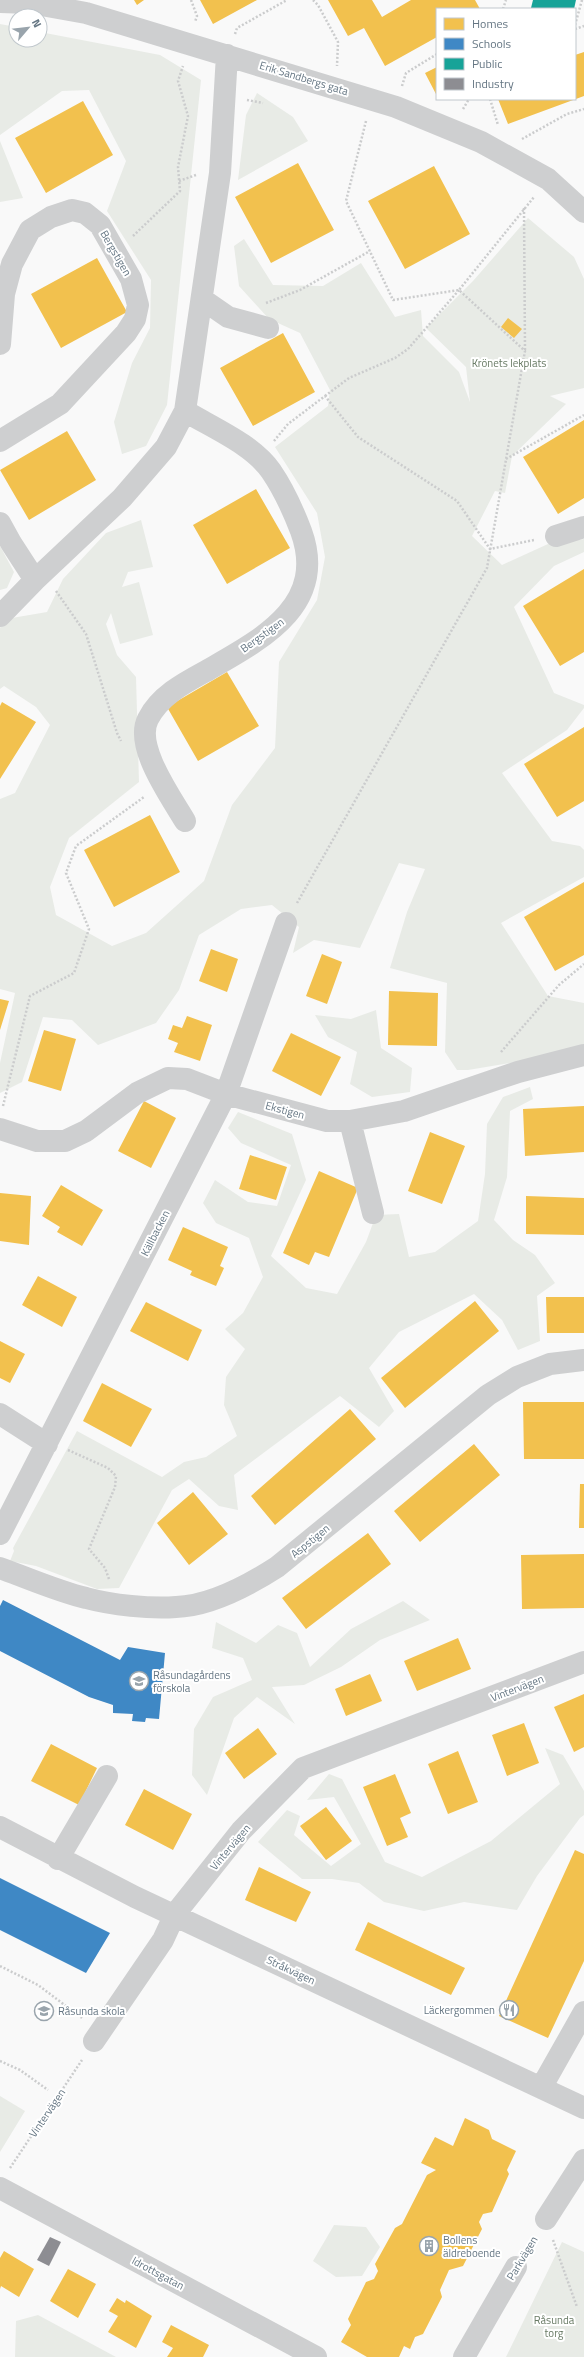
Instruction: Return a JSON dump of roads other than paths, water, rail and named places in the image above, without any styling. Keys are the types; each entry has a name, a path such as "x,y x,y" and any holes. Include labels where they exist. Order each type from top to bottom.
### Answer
{"street":[{"name":"Erik Sandbergs gata","path":"0,2 30,3 86,13 335,87 396,107 457,131 548,179 584,212"},
{"path":"0,616 39,576 122,498 166,447 185,411 220,173 228,55"},
{"name":"Bergstigen","path":"0,344 4,294 12,264 30,230 51,216 72,210 85,213 100,225 117,251 131,279 138,304 134,319 126,334 60,404 0,441"},
{"path":"202,298 228,317 268,328"},
{"name":"Bergstigen","path":"185,411 245,447 270,470 289,500 303,538 307,569 304,589 287,617 234,655 175,689 147,720 145,738 149,757 185,821"},
{"path":"0,523 11,543 39,576"},
{"path":"556,536 584,527"},
{"name":"Källbacken","path":"0,1534 54,1445 226,1094 286,923"},
{"name":"Ekstigen","path":"1,1120 37,1141 65,1141 86,1131 137,1093 168,1078 188,1079 226,1094 327,1121 350,1120 404,1111 518,1072 584,1055"},
{"path":"350,1120 373,1213"},
{"name":"Aspstigen","path":"0,1568 86,1598 142,1606 177,1607 214,1599 250,1584 277,1567 488,1395 518,1377 550,1364 584,1360"},
{"path":"0,1414 54,1445"},
{"name":"Vintervägen","path":"94,2042 163,1940 176,1914 241,1831 303,1768 584,1662"},
{"path":"58,1859 108,1776"},
{"name":"Stråkvägen","path":"0,1828 58,1859 584,2108"},
{"path":"541,2088 584,2012"},
{"path":"546,2219 584,2160"},
{"name":"Idrottsgatan","path":"4,2180 316,2357"},
{"name":"Parkvägen","path":"464,2357 516,2267"}],"place":[{"name":"Råsundagårdens förskola","path":"139,1681"},
{"name":"Läckergommen","path":"509,2010"},
{"name":"Råsunda skola","path":"44,2011"},
{"name":"Bollens äldreboende","path":"429,2246"}],"park label":[{"name":"Krönets lekplats","path":"509,363"},
{"name":"Råsunda torg","path":"554,2326"}]}
